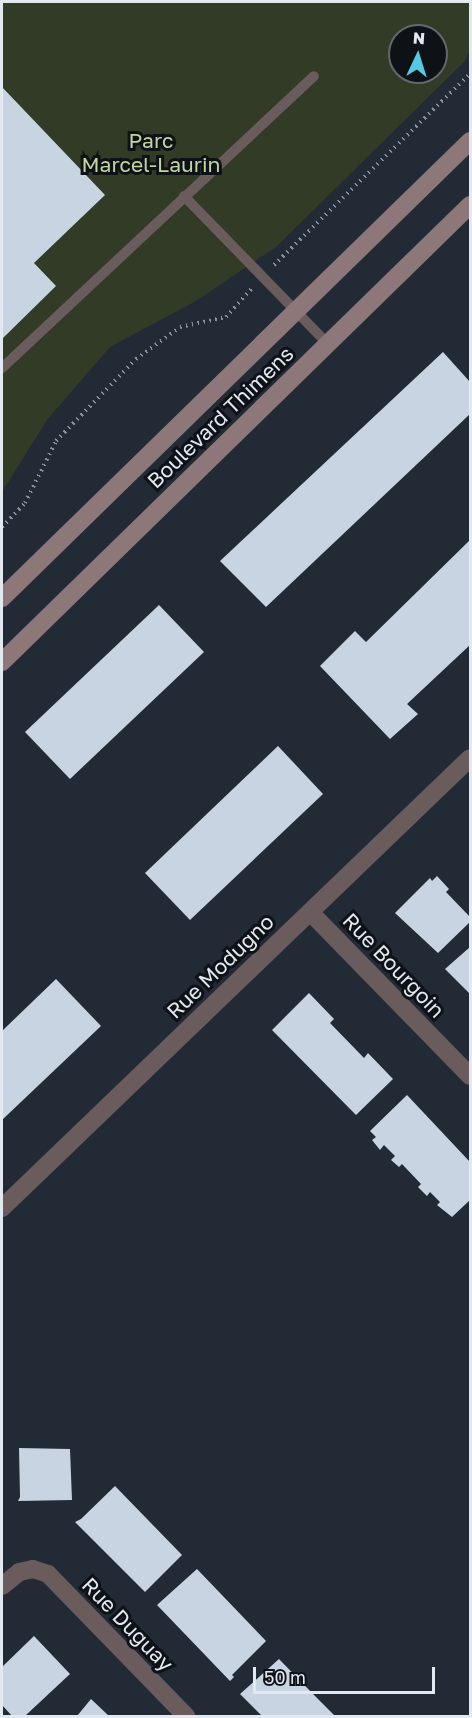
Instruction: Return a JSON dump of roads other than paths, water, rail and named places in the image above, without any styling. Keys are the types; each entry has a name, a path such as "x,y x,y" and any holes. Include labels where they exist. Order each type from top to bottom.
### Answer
{"street":[{"name":"Boulevard Thimens","path":"2,598 471,141"},
{"name":"Boulevard Thimens","path":"2,662 471,205"},
{"name":"Rue Modugno","path":"2,1208 471,758"},
{"name":"Rue Bourgoin","path":"310,912 471,1076"},
{"name":"Rue Duguay","path":"2,1586 19,1572 33,1569 48,1574 186,1716"}],"lane":[{"path":"2,368 314,76"},
{"path":"184,196 327,343"}],"park label":[{"name":"Parc Marcel-Laurin","path":"151,152"}]}
